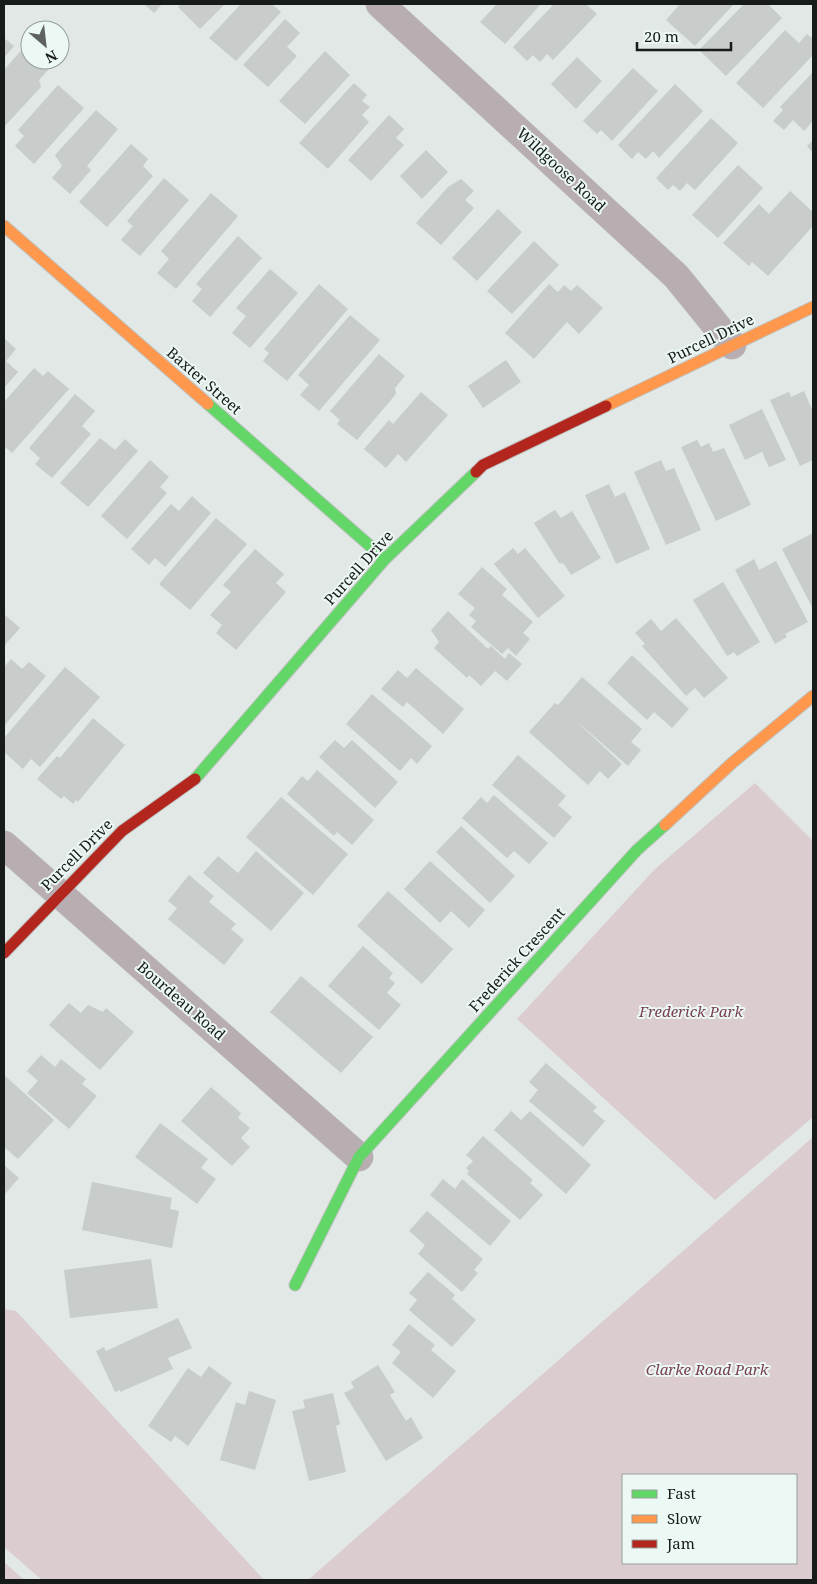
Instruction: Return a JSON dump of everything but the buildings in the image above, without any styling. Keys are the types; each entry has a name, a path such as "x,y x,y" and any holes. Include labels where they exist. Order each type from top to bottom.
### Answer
{"street":[{"name":"Wildgoose Road","path":"380,4 676,276 732,345"},
{"name":"Baxter Street","path":"4,226 385,559"},
{"name":"Purcell Drive","path":"4,953 122,831 195,779 385,559 483,464 813,306"},
{"name":"Frederick Crescent","path":"294,1285 359,1157 638,850 732,763 813,696"},
{"name":"Bourdeau Road","path":"4,845 359,1157"}],"green space":[{"name":"Frederick Park","path":"755,783 813,841 813,1117 715,1200 517,1019 655,869"},
{"name":"Clarke Road Park","path":"813,1137 813,1580 308,1580"},
{"path":"4,1309 16,1311 264,1580 42,1580 4,1547"},
{"path":"4,1562 24,1580 4,1580"}],"traffic: fast":[{"path":"208,404 385,559"},
{"path":"195,779 385,559 476,472"},
{"path":"295,1285 359,1157 637,850 665,825"}],"traffic: slow":[{"path":"4,226 208,404"},
{"path":"606,406 813,307"},
{"path":"665,825 732,763 813,696"}],"traffic: jam":[{"path":"476,472 483,465 606,406"},
{"path":"4,953 122,831 195,779"}]}
